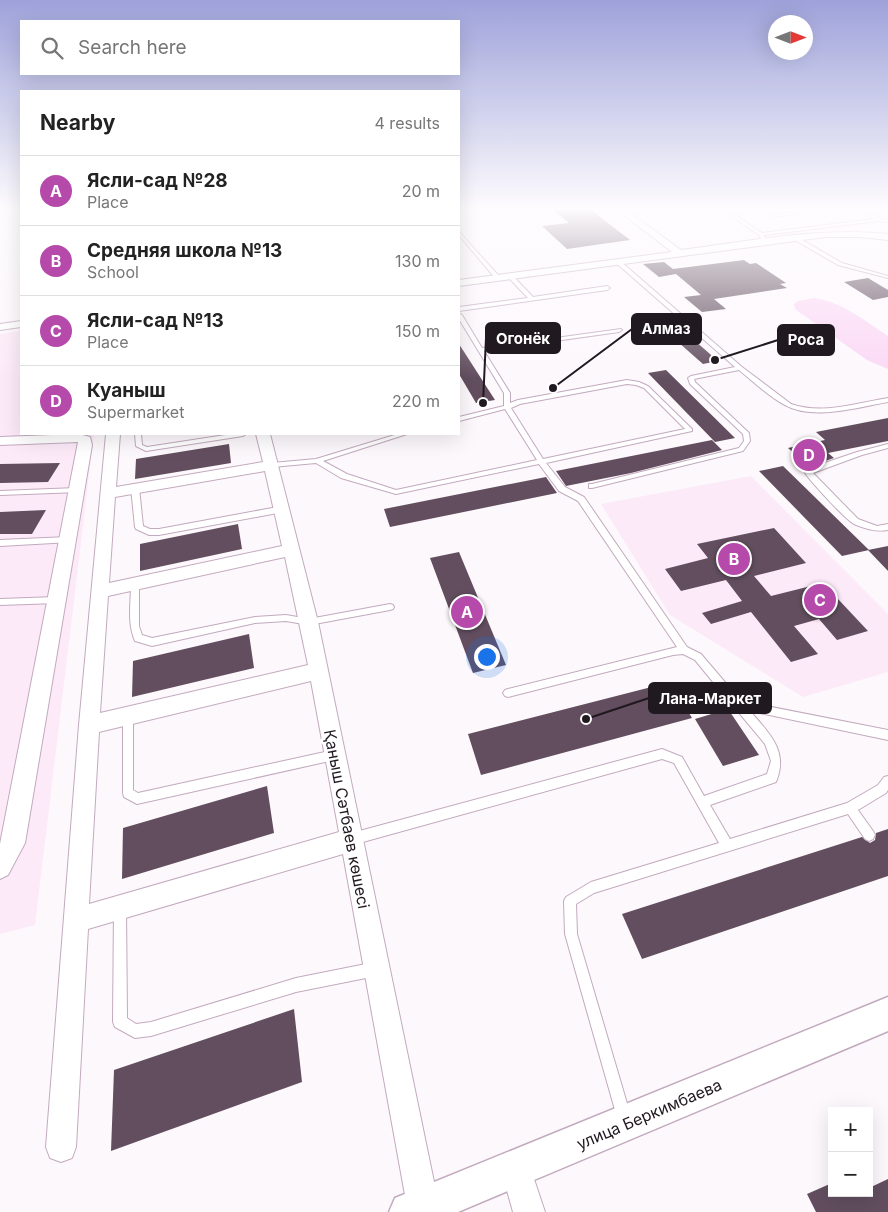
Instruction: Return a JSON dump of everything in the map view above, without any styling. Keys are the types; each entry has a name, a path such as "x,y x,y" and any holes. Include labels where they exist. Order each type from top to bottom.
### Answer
{"street":[{"path":"460,283 578,267"},
{"path":"0,327 20,324"},
{"path":"61,1147 89,725 113,435"},
{"name":"Қаныш Сәтбаев көшесі","path":"263,435 309,622 376,969 416,1209"},
{"path":"0,441 79,438 84,440 77,490 13,843 0,867"},
{"path":"109,493 272,465"},
{"path":"99,592 292,550"},
{"path":"89,725 318,671"},
{"path":"76,921 120,906 351,840"},
{"name":"улица Беркимбаева","path":"416,1209 888,1014"},
{"path":"516,1169 529,1212"}],"lane":[{"path":"486,267 496,278"},
{"path":"624,267 740,368 790,405 808,410 827,410 888,400"},
{"path":"849,267 888,277"},
{"path":"510,276 532,299"},
{"path":"460,309 607,288"},
{"path":"460,317 507,393 506,407 540,460 562,489 581,499 684,650 698,657 769,741 776,761 772,778 702,802"},
{"path":"482,350 619,330"},
{"path":"592,486 741,450 747,441 746,433 692,382 691,378 740,368"},
{"path":"317,461 344,476 396,492 540,460 690,430 646,387 637,383 627,382 518,402 460,419"},
{"path":"138,435 139,446 146,449 237,435"},
{"path":"272,465 317,461 401,435"},
{"path":"888,446 867,450 813,470 809,474 855,521 877,529 888,527"},
{"path":"135,488 138,527 149,532 159,532 282,510"},
{"path":"0,493 77,490"},
{"path":"0,543 68,540"},
{"path":"135,584 135,626 138,638 152,642 254,620 286,618 309,622 390,607"},
{"path":"0,602 57,600"},
{"path":"508,694 684,650"},
{"path":"736,704 888,735"},
{"path":"128,716 128,793 137,800 334,755"},
{"path":"351,840 662,754 678,760 727,846"},
{"path":"626,1123 571,934 570,901 591,888 850,808 882,790 888,781"},
{"path":"850,808 869,835"},
{"path":"120,906 120,1022 135,1031 151,1029 296,985 376,969"}],"shaded area":[{"path":"814,298 834,303 888,336 888,369 867,360 795,309 794,304 798,301"},
{"path":"20,331 20,435 94,435 35,925 0,934 0,334"},
{"path":"751,476 888,614 888,672 803,697 670,615 601,504"}],"building":[{"path":"646,267 670,267 673,269 692,267 761,267 786,283 780,284 787,288 714,299 726,309 702,312 684,297 701,295 676,274 659,277"},
{"path":"868,278 888,290 888,297 873,300 844,282"},
{"path":"670,319 718,361 703,364 662,328"},
{"path":"460,346 495,400 476,403 460,376"},
{"path":"666,370 735,438 715,442 648,373"},
{"path":"888,418 888,441 828,453 834,458 822,462 807,465 788,448 825,440 816,432"},
{"path":"712,440 722,450 631,473 566,486 556,471"},
{"path":"229,444 231,463 135,479 136,459"},
{"path":"60,463 48,482 0,483 0,464"},
{"path":"783,466 869,550 842,556 759,471"},
{"path":"546,477 557,493 390,527 384,509"},
{"path":"46,510 32,534 0,534 0,512"},
{"path":"238,524 242,549 140,571 140,544"},
{"path":"774,528 806,563 754,576 771,596 823,583 868,631 837,640 819,619 794,626 818,654 791,662 751,612 711,624 702,613 742,601 726,580 681,591 665,569 708,558 697,544"},
{"path":"888,546 888,571 868,550"},
{"path":"459,552 506,665 473,673 430,558"},
{"path":"249,634 254,668 132,697 133,661"},
{"path":"671,682 692,718 481,775 468,734"},
{"path":"728,709 759,755 723,766 695,719"},
{"path":"267,786 274,833 122,879 123,828"},
{"path":"888,829 888,876 642,959 622,914 862,837 870,843 875,840 876,833"},
{"path":"294,1009 302,1082 111,1151 114,1070"},
{"path":"888,1179 888,1212 816,1212 807,1194 828,1185 828,1197 873,1197 873,1186"}],"place":[{"name":"Роса","path":"715,360"},
{"name":"Алмаз","path":"553,388"},
{"name":"Огонёк","path":"483,403"},
{"name":"Куаныш","path":"809,455"},
{"name":"Средняя школа №13","path":"734,559"},
{"name":"Ясли-сад №13","path":"820,600"},
{"name":"Ясли-сад №28","path":"467,612"},
{"name":"Лана-Маркет","path":"586,719"}]}
